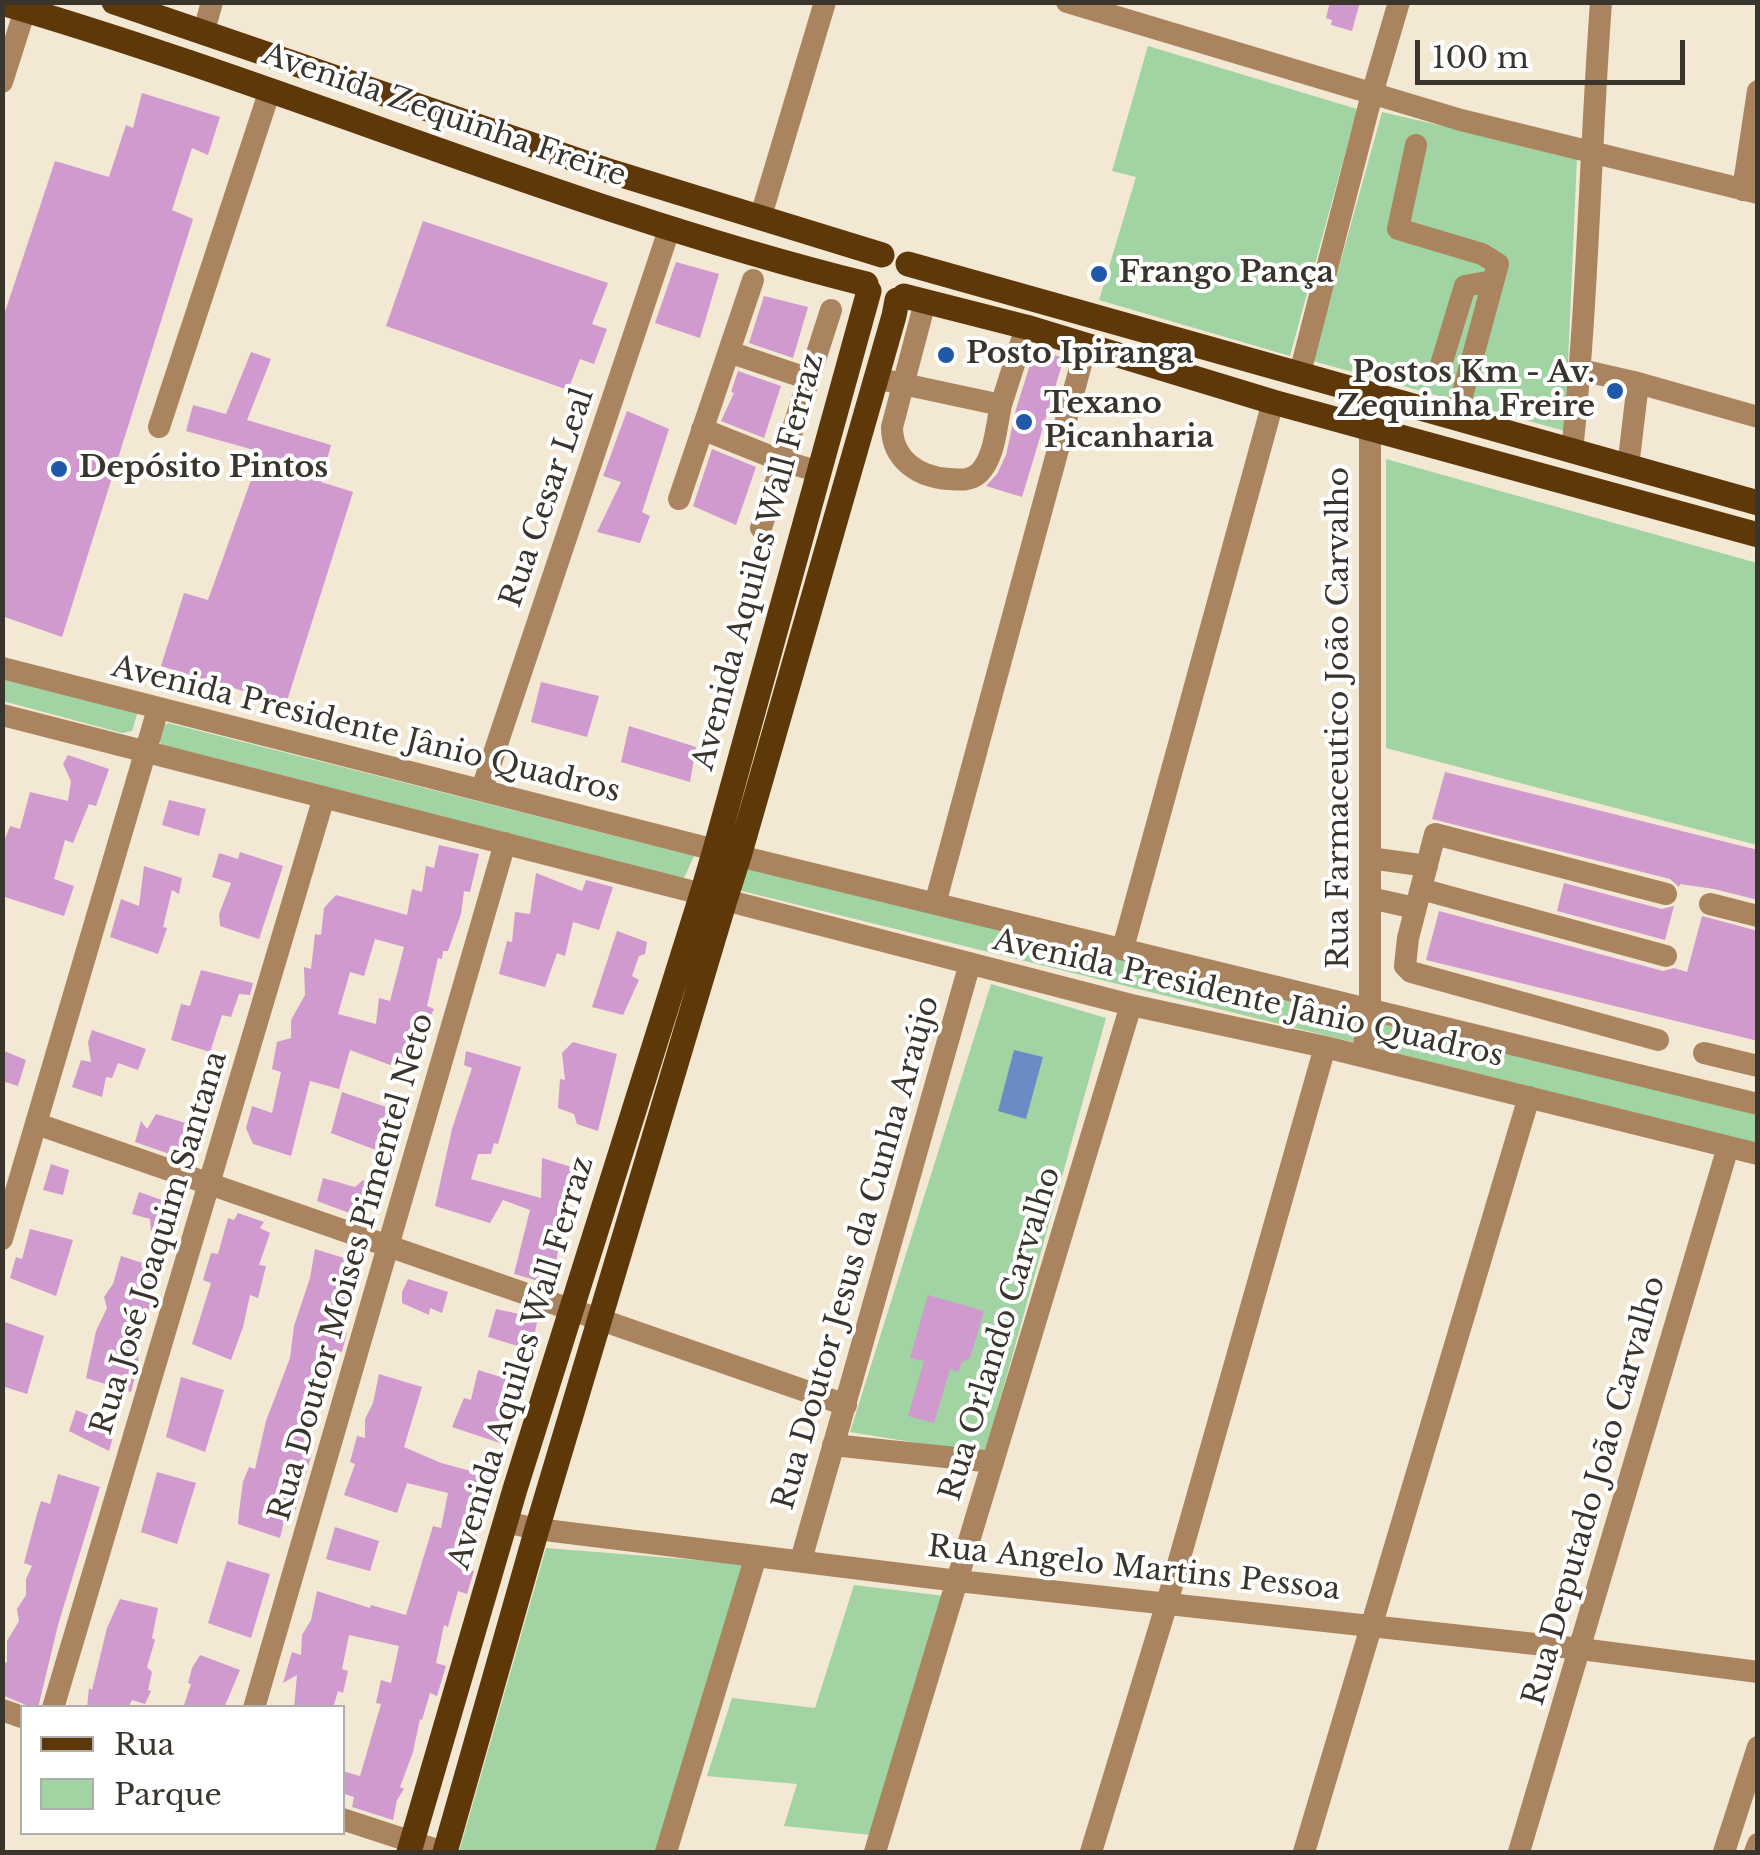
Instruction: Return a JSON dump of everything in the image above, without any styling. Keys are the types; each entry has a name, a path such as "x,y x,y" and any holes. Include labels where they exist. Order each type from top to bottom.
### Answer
{"main road":[{"name":"Avenida Zequinha Freire","path":"114,2 612,172 882,255"},
{"name":"Avenida Zequinha Freire","path":"14,6 95,30 670,228 868,288"},
{"path":"1758,503 908,264 897,256 882,255 867,269 868,288 882,301 909,299 1026,328 1273,402 1758,535"},
{"path":"908,264 912,284 909,299"},
{"name":"Avenida Aquiles Wall Ferraz","path":"727,853 799,466 868,288"},
{"name":"Avenida Aquiles Wall Ferraz","path":"727,853 876,378 909,299"},
{"path":"1273,402 1291,394 1300,374"},
{"path":"714,897 727,853"},
{"name":"Avenida Aquiles Wall Ferraz","path":"411,1846 505,1522 572,1312 714,897"},
{"name":"Avenida Aquiles Wall Ferraz","path":"444,1852 537,1528 601,1323 714,897"}],"street":[{"path":"204,31 212,2"},
{"path":"760,219 825,2"},
{"path":"1067,2 1461,120 1750,192 1758,92"},
{"path":"1300,374 1399,2"},
{"path":"1572,451 1601,2"},
{"path":"2,82 14,6"},
{"path":"160,428 270,90"},
{"path":"1416,145 1398,229 1482,254 1498,264 1456,418"},
{"name":"Rua Cesar Leal","path":"482,788 670,228"},
{"path":"678,498 753,280"},
{"path":"1440,368 1466,286 1493,281"},
{"path":"909,299 902,384 892,439 898,454 916,471 937,478 968,480 981,472 990,455 1026,328"},
{"path":"761,528 799,466 808,380 831,310"},
{"path":"935,904 1086,346"},
{"path":"729,352 808,380"},
{"path":"1580,370 1758,417"},
{"path":"876,378 1001,406"},
{"path":"1628,466 1638,383"},
{"path":"1124,948 1273,402"},
{"name":"Rua Farmaceutico João Carvalho","path":"1362,1056 1370,1009 1370,426"},
{"path":"702,430 799,466"},
{"name":"Avenida Presidente Jânio Quadros","path":"2,668 727,853 1758,1104"},
{"path":"2,1239 158,709"},
{"name":"Avenida Presidente Jânio Quadros","path":"2,715 1131,1005 1325,1047 1758,1154"},
{"name":"Rua José Joaquim Santana","path":"54,1705 324,797"},
{"path":"1658,1040 1411,972 1405,966 1410,900 1427,866 1435,834 1666,894"},
{"name":"Rua Doutor Moises Pimentel Neto","path":"255,1705 505,843"},
{"path":"1370,858 1427,866"},
{"path":"1370,898 1410,900 1666,956"},
{"path":"1710,904 1758,916"},
{"name":"Rua Doutor Jesus da Cunha Araújo","path":"801,1560 970,963"},
{"name":"Rua Orlando Carvalho","path":"875,1852 1131,1005"},
{"path":"1091,1852 1167,1604 1325,1047"},
{"path":"1704,1052 1758,1066"},
{"path":"1304,1852 1529,1097"},
{"path":"37,1124 846,1405"},
{"name":"Rua Deputado João Carvalho","path":"1519,1852 1728,1146"},
{"path":"833,1445 993,1462"},
{"name":"Rua Angelo Martins Pessoa","path":"505,1522 958,1581 1758,1672"},
{"path":"666,1852 756,1556"},
{"path":"1724,1852 1758,1748"},
{"path":"345,1820 411,1846 444,1852"},
{"path":"1755,1852 1758,1844"}],"green space":[{"path":"1148,46 1357,109 1290,356 1099,300 1136,177 1112,171"},
{"path":"1382,112 1577,157 1565,431 1313,361"},
{"path":"1386,459 1757,563 1757,845 1386,748"},
{"path":"2,671 138,711 132,731 122,733 3,701"},
{"path":"168,723 694,856 683,880 166,748 159,742"},
{"path":"746,865 1360,1017 1355,1039 1352,1042 742,891"},
{"path":"991,984 1106,1018 985,1454 850,1432"},
{"path":"1385,1022 1757,1115 1757,1143 1378,1049 1376,1034"},
{"path":"546,1548 746,1564 658,1852 459,1852"},
{"path":"854,1585 945,1596 871,1835 784,1826 797,1784 707,1776 732,1698 815,1708"}],"water":[{"path":"1014,1050 1043,1057 1026,1119 998,1111"}],"building":[{"path":"1330,2 1360,2 1352,31 1331,25 1332,20 1326,18"},
{"name":"Depósito Pintos","path":"142,93 220,117 208,155 192,148 172,210 193,219 62,637 2,616 2,321 55,161 109,177 126,125 133,128"},
{"path":"423,221 608,283 592,324 607,329 594,364 580,359 568,390 386,326"},
{"path":"676,262 719,274 700,338 655,323"},
{"path":"764,296 808,307 793,358 749,343"},
{"name":"Texano Picanharia","path":"1035,349 1064,358 1022,497 986,486 1006,455"},
{"path":"251,352 271,359 247,420 331,445 321,482 353,492 286,704 161,666 184,593 208,600 261,452 186,431 193,405 226,414"},
{"path":"738,371 781,386 764,438 721,421 734,393 731,392"},
{"path":"627,411 669,429 642,512 650,516 640,543 597,532 621,482 603,476"},
{"path":"712,449 756,467 736,525 693,506"},
{"path":"541,682 599,696 587,737 531,722"},
{"path":"629,726 696,747 690,782 621,762"},
{"path":"68,755 109,769 96,806 89,804 73,843 65,840 54,879 74,886 64,916 2,896 2,847 10,826 20,829 30,792 68,801 71,781 63,764"},
{"path":"1445,772 1758,850 1758,900 1714,889 1680,884 1679,887 1670,879 1432,819"},
{"path":"169,800 206,809 199,836 162,825"},
{"path":"439,845 479,854 470,892 464,891 461,914 448,951 443,951 442,959 438,958 427,1006 434,1009 421,1033 409,1072 350,1050 339,1089 310,1081 291,1156 253,1144 246,1128 252,1106 272,1113 281,1072 272,1069 277,1042 291,1038 291,1020 305,995 304,967 311,969 315,934 321,935 324,908 336,895 407,915 412,889 422,892 426,866 434,868","holes":["375,939 404,947 390,1001 379,998 376,1024 338,1014 350,972 364,976"]},
{"path":"240,852 283,866 259,939 220,926 219,914 231,883 212,877 219,853 238,859"},
{"path":"144,866 182,878 179,894 172,890 163,927 167,928 158,954 110,937 121,899 139,906"},
{"path":"536,873 582,891 586,880 613,887 599,930 573,922 565,956 557,953 545,987 499,974 507,941 512,942 515,912 530,914"},
{"path":"1564,883 1662,909 1674,906 1665,940 1557,911"},
{"path":"1439,911 1663,971 1674,968 1687,972 1702,916 1758,931 1758,1041 1426,960"},
{"path":"617,931 647,942 645,954 639,956 632,976 639,980 623,1015 592,1007"},
{"path":"201,970 253,983 250,995 239,994 231,1017 222,1015 210,1052 171,1040 181,1004 190,1006"},
{"path":"92,1030 146,1049 138,1070 118,1063 112,1078 106,1077 102,1097 72,1087 81,1060 91,1062 88,1042"},
{"path":"573,1042 617,1054 598,1131 577,1124 574,1114 558,1108 560,1079 565,1080 562,1053"},
{"path":"2,1050 26,1060 18,1086 2,1081"},
{"path":"466,1051 521,1067 498,1144 494,1143 491,1154 478,1154 471,1179 541,1198 542,1158 578,1169 566,1205 552,1285 514,1274 530,1210 503,1200 490,1223 435,1206 452,1129 472,1068 464,1065"},
{"path":"342,1092 392,1109 381,1152 331,1133"},
{"path":"156,1114 189,1124 180,1142 192,1148 187,1160 135,1142 141,1121 147,1129"},
{"path":"51,1164 69,1170 63,1195 43,1190"},
{"path":"323,1178 355,1187 363,1180 377,1187 360,1217 317,1201"},
{"path":"139,1192 176,1205 169,1236 151,1231 150,1219 132,1214"},
{"path":"238,1213 264,1222 260,1228 270,1233 259,1265 266,1266 258,1298 250,1295 231,1360 192,1344 211,1283 203,1280 211,1253 218,1254 228,1218 234,1220"},
{"path":"30,1229 73,1240 56,1296 10,1278 16,1257 22,1259"},
{"path":"315,1249 360,1263 352,1288 348,1286 338,1326 347,1332 342,1352 333,1350 318,1399 322,1403 316,1419 304,1430 304,1451 312,1453 294,1515 286,1513 280,1538 238,1524 239,1512 243,1482 249,1467 255,1469 266,1421 290,1358 294,1326"},
{"path":"121,1256 161,1269 139,1342 131,1392 86,1378 96,1331 107,1308 104,1297 113,1284"},
{"path":"408,1279 448,1292 442,1313 430,1308 429,1315 402,1303"},
{"path":"928,1295 984,1311 970,1358 962,1362 958,1372 950,1369 934,1423 908,1416 924,1361 910,1358"},
{"path":"496,1309 538,1318 531,1350 488,1337"},
{"path":"2,1321 44,1336 27,1394 2,1386"},
{"path":"478,1370 521,1383 503,1444 452,1427 464,1398 471,1400"},
{"path":"379,1374 422,1387 404,1447 441,1463 493,1477 467,1570 474,1571 467,1594 458,1591 448,1627 444,1625 436,1663 446,1666 437,1696 430,1693 420,1719 393,1820 352,1807 354,1797 345,1794 345,1772 360,1776 381,1704 376,1703 381,1680 391,1683 399,1646 349,1635 342,1669 348,1671 343,1693 338,1691 334,1705 294,1705 297,1675 283,1683 292,1652 301,1655 302,1635 311,1620 317,1591 406,1615 433,1526 441,1528 448,1493 407,1483 397,1513 344,1495 355,1464 350,1462 357,1436 365,1438 365,1419"},
{"path":"181,1377 224,1390 205,1452 166,1437"},
{"path":"76,1410 116,1426 109,1451 69,1431"},
{"path":"157,1472 196,1483 177,1544 141,1532"},
{"path":"58,1474 100,1487 58,1625 39,1705 26,1705 2,1695 2,1661 7,1663 7,1641 19,1621 17,1609 26,1595 26,1579 32,1566 24,1563 37,1514 41,1501 50,1504"},
{"path":"335,1527 379,1541 370,1571 326,1559"},
{"path":"227,1561 270,1574 251,1638 208,1623"},
{"path":"120,1599 158,1608 147,1667 152,1672 148,1690 151,1691 145,1704 132,1700 130,1705 87,1705 107,1628"},
{"path":"200,1655 240,1670 225,1705 184,1705 192,1668"}],"place":[{"name":"Frango Pança","path":"1099,274"},
{"name":"Posto Ipiranga","path":"946,355"},
{"name":"Postos Km - Av. Zequinha Freire","path":"1615,391"},
{"name":"Texano Picanharia","path":"1024,422"},
{"name":"Depósito Pintos","path":"59,469"}]}
